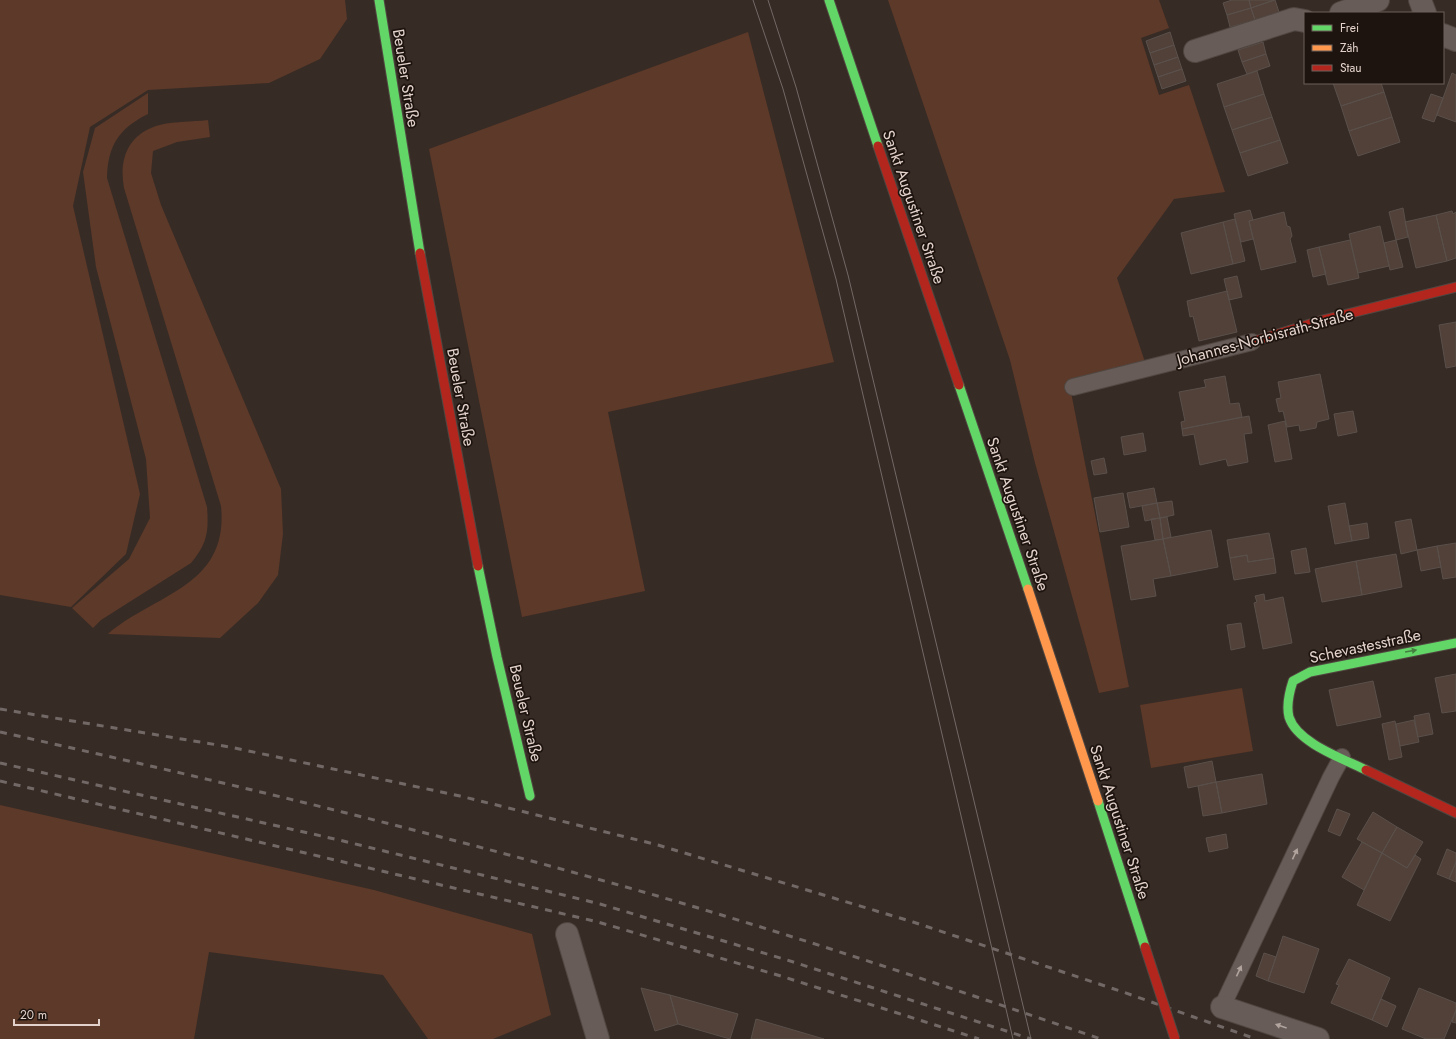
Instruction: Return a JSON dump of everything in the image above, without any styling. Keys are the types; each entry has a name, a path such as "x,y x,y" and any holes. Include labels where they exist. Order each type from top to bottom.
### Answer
{"street":[{"name":"Beueler Straße","path":"379,0 407,178 466,508 497,658 530,796"},
{"name":"Sankt Augustiner Straße","path":"829,0 1037,615 1175,1039"},
{"path":"1344,12 1378,0"},
{"path":"1420,0 1425,12"},
{"path":"1194,51 1294,19 1304,21"},
{"path":"1444,36 1456,40"},
{"name":"Johannes-Norbisrath-Straße","path":"1252,342 1323,320 1456,287"},
{"name":"Schevastesstraße","path":"1456,643 1310,672 1292,681 1287,698 1288,714 1296,730 1309,741 1456,813"},
{"path":"567,934 598,1039"},
{"path":"1222,1007 1318,1039"}],"lane":[{"name":"Johannes-Norbisrath-Straße","path":"1073,387 1252,342"},
{"path":"1222,1007 1331,777 1342,758"}],"shaded area":[{"path":"0,0 345,0 347,19 320,59 269,83 148,90 90,127 73,206 140,494 126,554 71,607 0,595"},
{"path":"888,0 1159,0 1169,28 1141,38 1159,95 1189,85 1225,192 1174,199 1117,278 1145,362 1069,382 1129,687 1099,693 1035,463 1010,360"},
{"path":"748,32 834,362 608,412 645,591 522,617 429,149"},
{"path":"148,93 148,114 122,132 110,157 107,178 207,507 208,524 204,544 191,563 101,620 93,628 72,608 129,559 150,518 146,459 96,267 83,172 95,128"},
{"path":"208,120 210,137 177,142 153,151 151,173 161,205 281,489 283,534 278,575 258,603 220,638 108,634 127,620 186,585 201,571 213,554 220,533 221,506 124,188 123,178 124,159 127,150 138,136 146,130 168,123"},
{"path":"1242,688 1253,751 1151,768 1140,705"},
{"path":"0,805 374,890 532,934 551,1015 493,1039 428,1039 383,975 209,952 194,1039 0,1039"}],"building":[{"path":"1232,0 1249,0 1251,8 1227,15 1223,3"},
{"path":"1249,0 1274,0 1251,8"},
{"path":"1275,0 1279,12 1255,20 1251,8"},
{"path":"1251,8 1255,20 1230,27 1227,15"},
{"path":"1170,32 1174,45 1150,53 1146,41"},
{"path":"1263,42 1266,54 1242,62 1238,50"},
{"path":"1174,45 1178,57 1154,65 1150,53"},
{"path":"1266,54 1270,66 1247,74 1242,62"},
{"path":"1178,57 1182,69 1158,77 1154,65"},
{"path":"1182,69 1186,81 1162,89 1158,77"},
{"path":"1257,71 1264,94 1224,107 1217,84"},
{"path":"1452,73 1456,75 1456,122 1437,115"},
{"path":"1333,84 1381,84 1384,92 1341,106"},
{"path":"1384,92 1392,117 1349,131 1341,106"},
{"path":"1264,94 1272,117 1232,130 1224,107"},
{"path":"1431,94 1443,98 1434,122 1422,118"},
{"path":"1272,117 1280,140 1240,153 1232,130"},
{"path":"1392,117 1400,142 1358,156 1349,131"},
{"path":"1280,140 1288,163 1248,176 1240,153"},
{"path":"1403,208 1408,237 1396,240 1389,212"},
{"path":"1250,210 1253,220 1249,221 1253,239 1241,242 1234,214"},
{"path":"1452,211 1453,214 1456,212 1456,258 1447,261 1436,215"},
{"path":"1284,212 1287,226 1290,227 1292,236 1290,239 1296,262 1261,270 1249,221"},
{"path":"1436,215 1447,261 1416,268 1405,222"},
{"path":"1235,219 1245,261 1233,264 1223,222"},
{"path":"1223,222 1233,264 1191,274 1181,233"},
{"path":"1380,226 1389,266 1358,273 1349,234"},
{"path":"1350,240 1359,278 1328,285 1319,247"},
{"path":"1396,240 1403,267 1390,270 1384,243"},
{"path":"1319,247 1326,274 1313,277 1307,250"},
{"path":"1237,276 1242,297 1229,300 1224,279"},
{"path":"1227,291 1237,332 1199,341 1193,316 1190,317 1187,301"},
{"path":"1456,322 1456,366 1446,368 1439,325"},
{"path":"1320,374 1329,419 1317,422 1316,428 1300,431 1299,425 1287,427 1283,411 1279,412 1276,399 1281,398 1278,382"},
{"path":"1225,376 1230,404 1239,403 1242,417 1182,429 1181,422 1185,421 1179,392 1206,387 1204,380"},
{"path":"1353,411 1357,432 1338,436 1334,414"},
{"path":"1249,416 1252,433 1244,434 1248,462 1228,466 1226,459 1200,465 1194,434 1183,436 1182,429"},
{"path":"1285,421 1292,459 1275,462 1268,425"},
{"path":"1143,433 1146,451 1124,455 1121,437"},
{"path":"1104,458 1107,473 1094,475 1091,461"},
{"path":"1154,488 1157,503 1130,508 1127,493"},
{"path":"1123,493 1129,527 1100,532 1094,498"},
{"path":"1172,501 1174,515 1160,518 1157,503"},
{"path":"1157,503 1160,518 1145,521 1142,506"},
{"path":"1345,503 1352,541 1335,544 1328,506"},
{"path":"1167,517 1171,537 1163,539 1160,518"},
{"path":"1160,518 1163,539 1155,540 1151,519"},
{"path":"1411,519 1417,550 1401,554 1395,522"},
{"path":"1367,523 1369,538 1352,541 1349,526"},
{"path":"1211,530 1218,567 1171,576 1163,539"},
{"path":"1269,533 1274,558 1248,562 1247,555 1230,558 1227,540"},
{"path":"1163,539 1171,576 1153,579 1156,596 1131,600 1121,546"},
{"path":"1456,543 1456,577 1443,579 1437,546"},
{"path":"1437,546 1441,567 1421,571 1417,550"},
{"path":"1306,548 1310,572 1295,574 1291,551"},
{"path":"1396,554 1402,587 1362,595 1356,561"},
{"path":"1247,555 1248,562 1274,558 1276,573 1234,580 1230,558"},
{"path":"1356,561 1362,595 1322,602 1315,569"},
{"path":"1264,594 1265,601 1283,597 1292,643 1263,649 1254,603 1257,602 1255,596"},
{"path":"1241,623 1245,647 1231,650 1227,625"},
{"path":"1456,674 1456,711 1442,713 1435,678"},
{"path":"1373,681 1381,717 1337,726 1329,690"},
{"path":"1429,713 1433,734 1418,737 1414,716"},
{"path":"1414,720 1419,742 1400,746 1396,724"},
{"path":"1395,721 1402,757 1389,760 1382,724"},
{"path":"1212,761 1216,782 1188,788 1184,767"},
{"path":"1262,774 1267,804 1222,813 1216,782"},
{"path":"1216,782 1222,813 1203,816 1198,786"},
{"path":"1337,809 1350,814 1340,836 1328,831"},
{"path":"1373,812 1397,827 1382,853 1357,839"},
{"path":"1397,827 1423,842 1407,868 1382,853"},
{"path":"1226,834 1228,848 1209,852 1206,838"},
{"path":"1362,842 1382,853 1364,890 1342,877"},
{"path":"1447,849 1456,853 1456,862 1449,879 1437,874"},
{"path":"1382,853 1407,868 1415,855 1421,859 1390,921 1357,905"},
{"path":"1456,862 1456,882 1449,879"},
{"path":"1283,936 1319,949 1304,993 1268,981"},
{"path":"1264,953 1276,957 1268,981 1256,976"},
{"path":"1349,959 1390,978 1372,1020 1331,1003 1339,985 1336,984"},
{"path":"641,988 670,995 678,1024 655,1031"},
{"path":"1419,988 1456,1003 1456,1010 1444,1039 1426,1039 1402,1029"},
{"path":"670,995 738,1014 730,1039 678,1024"},
{"path":"1381,999 1396,1006 1387,1027 1372,1020"},
{"path":"1456,1010 1456,1023 1452,1022"},
{"path":"756,1019 824,1039 751,1039"}],"tram line":[{"path":"753,0 783,89 836,279 1013,1039"},
{"path":"768,0 796,87 848,275 1031,1039"}],"railway":[{"path":"0,709 230,747 460,796 658,845 913,922 1123,992 1256,1039"},
{"path":"0,732 325,808 486,849 647,893 818,945 1101,1039"},
{"path":"0,763 339,840 600,904 787,960 1031,1039"},
{"path":"0,781 598,922 784,977 979,1039"}],"traffic: fast":[{"path":"379,0 420,253"},
{"path":"829,0 878,146"},
{"path":"959,385 1028,589"},
{"path":"478,566 497,657 530,796"},
{"path":"1366,770 1322,749 1301,735 1289,717 1289,694 1293,681 1310,672 1456,643"},
{"path":"1098,801 1145,947"}],"traffic: slow":[{"path":"1028,589 1098,801"}],"traffic: jam":[{"path":"878,146 959,385"},
{"path":"420,253 478,566"},
{"path":"1252,342 1323,320 1456,287"},
{"path":"1366,770 1456,813"},
{"path":"1145,947 1175,1039"}]}
